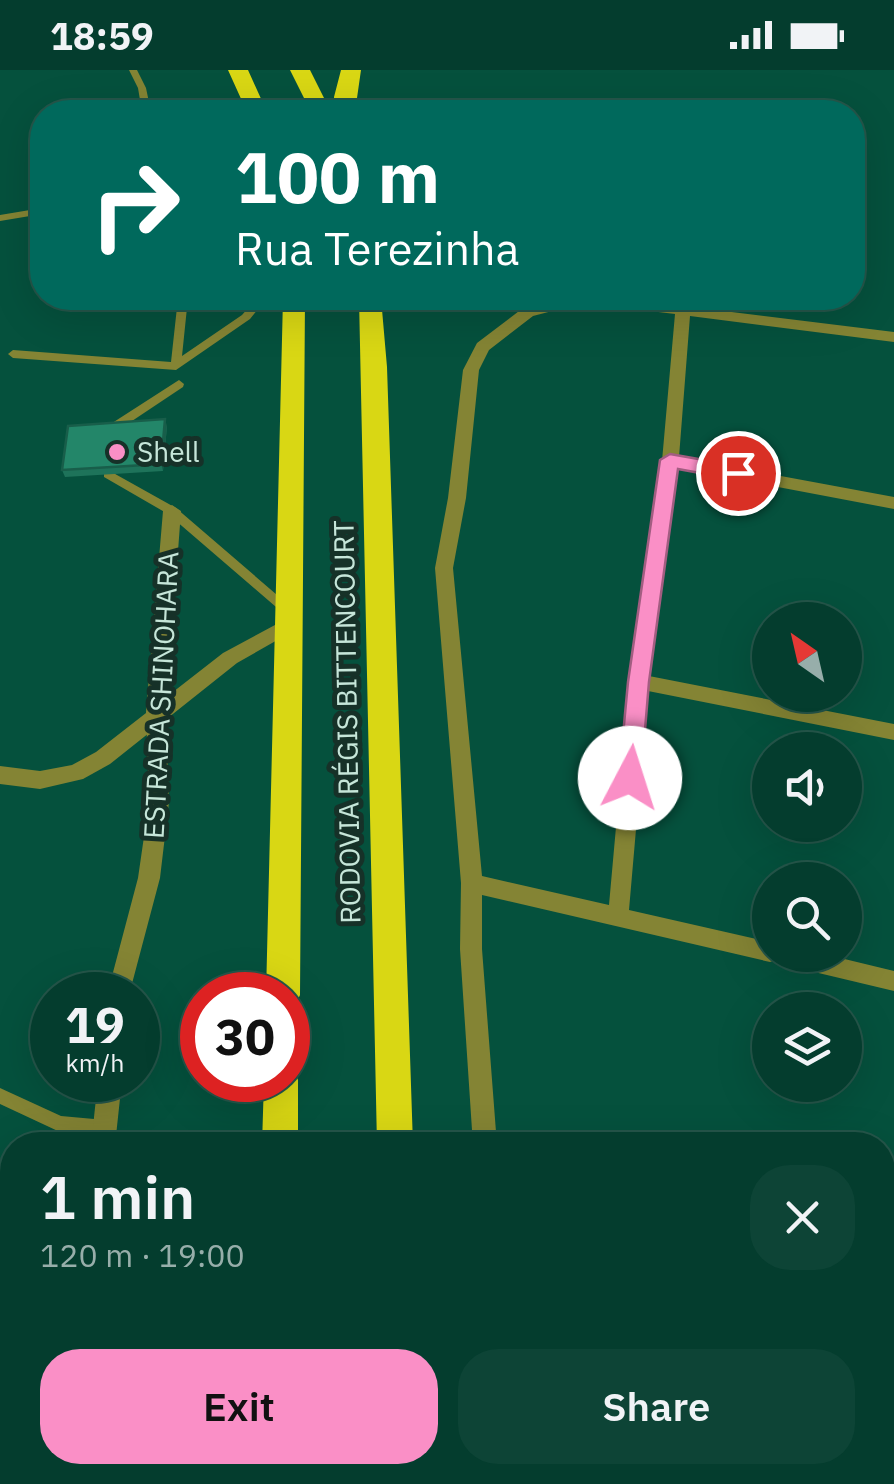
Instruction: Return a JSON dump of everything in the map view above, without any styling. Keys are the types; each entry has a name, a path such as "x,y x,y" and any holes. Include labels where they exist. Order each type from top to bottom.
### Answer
{"highway":[{"path":"238,70 252,100"},
{"path":"300,70 315,100"},
{"path":"344,100 350,70"},
{"name":"RODOVIA RÉGIS BITTENCOURT","path":"283,972 294,310"},
{"name":"RODOVIA RÉGIS BITTENCOURT","path":"371,310 395,1132"},
{"path":"280,1132 281,1102"}],"street":[{"path":"484,1132 471,949 472,884 444,588 475,358 494,337 536,310"},
{"path":"675,310 894,336"},
{"path":"618,918 638,682 670,460 683,311"},
{"path":"670,460 894,503"},
{"name":"ESTRADA SHINOHARA","path":"124,972 149,878 157,821 156,712 172,511"},
{"path":"0,775 40,780 76,773 103,758 156,712 288,618"},
{"path":"638,682 894,732"},
{"path":"472,884 752,948"},
{"path":"856,972 894,981"},
{"path":"104,1132 108,1102"}],"lane":[{"path":"133,70 144,100"},
{"path":"0,218 30,213"},
{"path":"176,366 182,310"},
{"path":"13,354 176,366 252,310"},
{"path":"110,430 179,384"},
{"path":"108,474 172,511 288,618"},
{"path":"0,1096 60,1124 89,1132"}],"building":[{"name":"Shell","path":"165,419 161,464 62,470 68,426"}],"place":[{"name":"Shell","path":"117,452"}],"route":[{"path":"630,778 638,682 670,460 738,473"}]}
